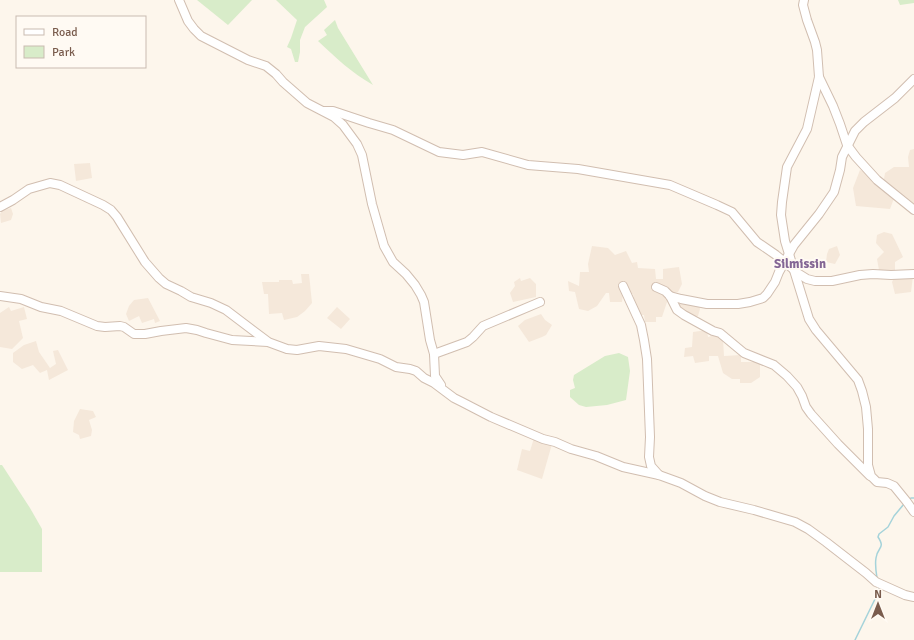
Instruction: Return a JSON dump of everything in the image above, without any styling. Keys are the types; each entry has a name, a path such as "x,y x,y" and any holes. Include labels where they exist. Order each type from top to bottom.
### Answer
{"street":[{"path":"179,0 188,21 201,36 248,60 266,66 307,103 334,117 343,125 357,144 362,155 372,204 384,246 393,262 415,285 424,302 430,340 434,354 435,376 437,381 445,390"},
{"path":"804,0 807,20 817,50 819,77 807,129 786,167 781,215 785,241 809,319 816,330 858,380 860,385 866,407 868,429 868,465 870,476"},
{"path":"819,77 833,106 847,145 877,180 914,210"},
{"path":"670,296 707,304 738,304 762,298 770,290 794,245 819,214 834,192 842,157 855,131 859,126 895,98 914,79"},
{"path":"324,111 333,111 393,130 440,152 463,155 482,152 528,165 578,169 670,185 717,204 732,212 757,242 807,279 815,281 832,281 860,275 914,274"},
{"path":"0,207 29,189 50,183 60,185 103,205 111,210 117,217 144,262 166,284 191,297 211,303 226,310 268,342"},
{"path":"623,286 641,325 644,340 647,359 650,437 649,457 651,466 659,475"},
{"path":"656,287 665,291 670,296 677,310 684,315 713,331 720,333 728,338 744,353 774,365 787,376 797,387 806,408 838,444 877,482 887,483 894,486 914,512"},
{"path":"0,296 21,299 41,307 61,311 97,326 124,327 134,334 145,334 186,328 232,340 268,342 297,350 319,346 346,349 380,359 396,367 416,371 424,378 445,390 458,400 491,417 543,439 596,456 623,467 659,475 681,483 720,502 795,522 826,542 876,582 905,595 914,597"},
{"path":"434,354 467,342 483,326 540,302"}],"shaded area":[{"path":"914,149 914,207 896,193 890,209 856,206 853,188 860,170 884,179 885,173 894,167 909,167 908,157 910,150"},
{"path":"90,163 92,178 76,181 74,164"},
{"path":"11,208 13,214 11,220 1,223 0,214 2,211"},
{"path":"884,232 892,234 903,257 895,262 895,270 886,276 883,276 882,270 879,270 877,259 884,252 876,243 877,235"},
{"path":"592,246 608,248 615,255 626,251 632,263 637,262 638,268 655,269 656,279 663,279 663,269 679,267 682,284 678,292 670,293 662,317 656,317 656,322 645,322 644,315 637,315 633,294 623,294 622,302 610,302 609,293 606,293 597,306 588,311 579,309 575,292 569,291 568,281 579,286 580,272 589,272 588,264"},
{"path":"837,246 840,255 835,264 826,262 829,249"},
{"path":"301,274 309,274 312,303 297,317 284,320 282,313 269,314 268,294 264,294 262,282 292,280 293,284 302,283"},
{"path":"895,276 913,276 911,292 895,294 892,282"},
{"path":"520,278 521,281 530,278 536,284 536,297 513,302 510,293 515,286 514,282"},
{"path":"148,298 160,321 155,323 154,319 142,323 139,316 129,321 126,314 129,306 134,300"},
{"path":"684,301 699,303 700,309 698,316 689,317 677,305"},
{"path":"9,307 11,311 24,307 27,319 19,321 23,338 12,349 0,347 0,313"},
{"path":"337,307 350,319 341,329 327,318"},
{"path":"541,314 545,320 552,325 546,335 529,342 518,326 525,320"},
{"path":"707,330 708,337 715,335 723,339 724,356 741,355 741,362 760,362 760,377 751,383 740,383 740,379 732,379 723,373 718,356 709,356 709,361 695,363 693,356 684,357 685,348 692,347 693,332"},
{"path":"36,341 39,352 50,368 56,364 53,351 58,350 68,370 49,380 47,370 40,373 33,365 22,369 13,362 13,353 24,345"},
{"path":"80,409 93,411 96,417 89,420 92,430 91,436 80,439 79,435 73,432 74,421"},
{"path":"534,438 552,444 542,479 517,470 522,449 530,451"}],"green space":[{"path":"197,0 252,0 228,25"},
{"path":"276,0 324,0 327,7 305,27 300,40 298,62 295,62 291,49 287,47 297,20"},
{"path":"898,0 914,0 914,3 900,5"},
{"path":"335,20 338,28 373,85 351,70 318,41 327,35 324,30"},
{"path":"619,353 628,357 630,371 626,400 607,405 586,407 579,405 570,397 570,390 575,388 573,380 574,375 605,356"},
{"path":"0,465 2,465 42,529 42,572 0,572"}],"waterway":[{"path":"909,500 914,498"},
{"path":"877,578 876,558 881,546 878,537 879,534 888,527 894,516 904,504"},
{"path":"855,640 876,597 878,585"}],"district":[{"name":"Silmissin","path":"800,264"}]}
